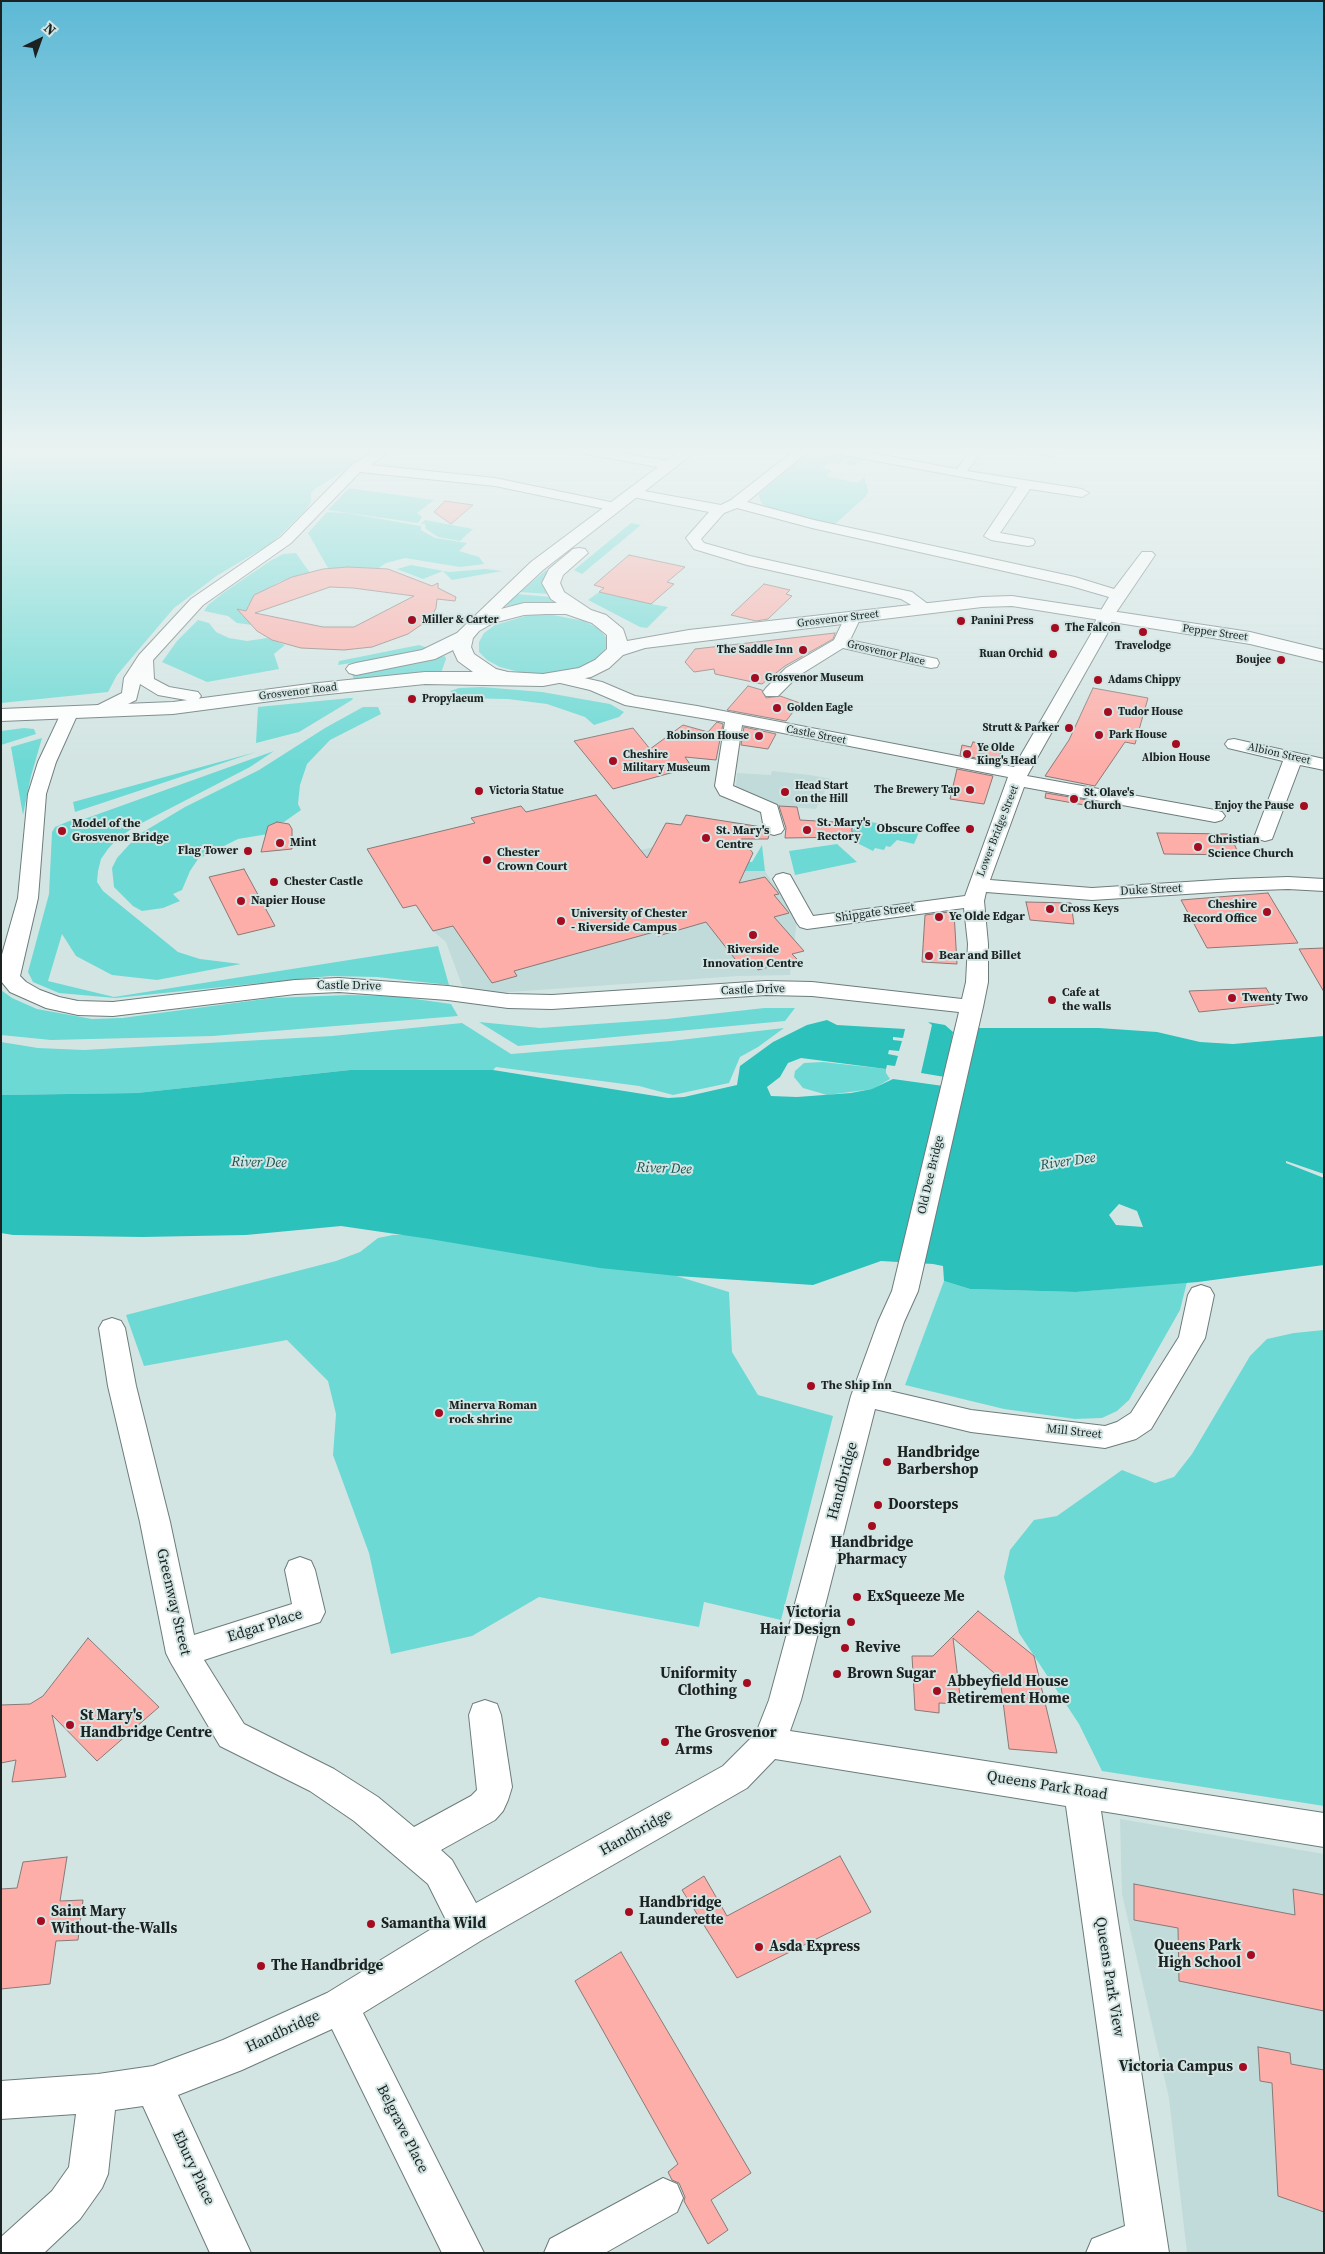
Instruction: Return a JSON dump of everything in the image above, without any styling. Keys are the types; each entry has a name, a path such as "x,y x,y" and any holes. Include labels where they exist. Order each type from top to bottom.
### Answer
{"highway":[{"path":"508,678 489,673 474,666 465,656 461,647 468,632 528,574 554,554"},
{"path":"576,554 555,573 551,584 553,590 587,614"},
{"name":"Grosvenor Street","path":"508,678 534,680 562,678 584,673 609,658 642,643 925,608 1012,601 1105,616"},
{"path":"468,632 486,619 524,609 546,608 587,614"},
{"name":"Grosvenor Street","path":"587,614 609,625 638,632 689,636"},
{"name":"Pepper Street","path":"1105,616 1250,638 1324,656"},
{"path":"609,625 616,633 618,642 609,658"},
{"name":"Grosvenor Road","path":"87,711 192,696 412,659 439,650 468,632"},
{"name":"Grosvenor Road","path":"1,715 173,708 309,690 425,678 508,678"}],"street":[{"path":"87,711 130,696 132,678 145,659 197,602 267,554"},
{"path":"727,554 906,595 925,608"},
{"path":"945,554 1075,582 1118,595"},
{"name":"Lower Bridge Street","path":"969,1017 977,982 976,893 1019,777 1099,634 1105,616 1147,555"},
{"path":"772,692 792,672 841,642 853,617"},
{"name":"Grosvenor Place","path":"841,642 931,663"},
{"path":"609,658 600,678 602,683 614,694"},
{"path":"145,659 144,678 148,683 164,691 192,696"},
{"name":"Castle Street","path":"562,678 591,685 631,701 1215,816"},
{"name":"Castle Drive","path":"87,711 47,762 37,794 28,898 10,962 9,977 18,987 40,998 78,1008 113,1009 294,987 339,984 448,993 508,1001 552,1002 766,988 812,989 969,1017"},
{"path":"738,721 724,786 727,791 770,809 774,829"},
{"name":"Albion Street","path":"1234,744 1324,765"},
{"path":"1265,835 1293,758"},
{"name":"Shipgate Street","path":"783,879 807,923 976,893"},
{"name":"Duke Street","path":"976,893 1092,894 1260,884 1324,885"},
{"name":"Old Dee Bridge","path":"896,1311 969,1017"},
{"name":"Mill Street","path":"866,1396 971,1420 1105,1437 1126,1431 1141,1421 1192,1338 1201,1296"},
{"name":"Handbridge","path":"1,2100 98,2092 153,2085 229,2058 340,2006 469,1926 735,1777 769,1743 785,1700 866,1396 896,1311"},
{"name":"Greenway Street","path":"112,1328 122,1386 155,1522 182,1653 232,1735 322,1780 366,1809 440,1872 469,1926"},
{"name":"Edgar Place","path":"182,1653 309,1612 300,1570"},
{"path":"412,1847 483,1808 491,1800 495,1787 485,1716"},
{"name":"Queens Park Road","path":"769,1743 1324,1830"},
{"name":"Queens Park View","path":"1081,1791 1148,2246"},
{"name":"Belgrave Place","path":"340,2006 464,2253"},
{"name":"Ebury Place","path":"153,2085 231,2253"},
{"path":"14,2253 66,2205 88,2174 98,2092"},
{"path":"564,2253 663,2198"},
{"path":"1106,2253 1148,2246"}],"shaded area":[{"path":"1,554 253,554 218,575 174,608 117,675 108,692 1,703"},
{"path":"283,554 297,554 310,573 279,582 255,596 248,606 247,613 252,625 237,623 228,616 204,611 208,605 223,593"},
{"path":"320,554 470,554 479,557 484,564 460,567 405,558 386,563 379,568 328,568"},
{"path":"593,554 606,554 582,574 574,570"},
{"path":"411,565 449,572 486,569 502,571 452,580 443,571 423,579 397,569"},
{"path":"546,570 549,571 549,594 520,592"},
{"path":"599,592 668,607 647,628 640,627 588,600"},
{"path":"517,594 551,597 560,603 504,606"},
{"path":"548,614 584,621 598,628 606,637 606,648 599,657 584,666 564,672 542,674 519,672 500,667 487,660 479,652 479,642 484,633 495,625 529,615"},
{"path":"198,620 209,623 216,632 229,638 247,641 267,638 285,645 274,654 279,669 207,682 162,662 177,641"},
{"path":"419,645 428,648 408,655 338,665 339,661"},
{"path":"445,656 446,659 441,673 354,680 352,674"},
{"path":"482,687 542,692 610,704 624,712 619,717 594,725 585,717 547,704 508,699 457,698 450,691 459,688"},
{"path":"353,698 299,732 256,743 258,707"},
{"path":"363,707 378,707 381,714 330,740 307,764 300,785 298,804 301,810 284,822 270,825 268,834 238,839 198,859 190,871 182,890 173,894 180,901 163,908 142,911 133,906 114,887 112,868 117,858 138,835 185,807 259,770 325,728"},
{"path":"24,728 34,729 36,734 1,745 1,731"},
{"path":"42,738 31,776 23,815 11,747"},
{"path":"274,751 250,767 136,826 118,838 101,859 98,871 97,882 103,891 178,952 200,959 241,964 157,980 112,975 76,956 62,934 48,981 114,997 438,946 449,985 377,977 330,976 115,998 59,993 33,982 28,972 49,894 52,832 55,827 74,819 76,824 76,822"},
{"path":"256,752 75,812 73,802"},
{"name":"Head Start on the Hill","path":"772,771 831,779 816,809 777,806 773,802 736,787 737,773 771,775"},
{"path":"858,820 920,830 914,844 897,840 890,847 886,846 884,850 875,848 873,851 849,839"},
{"path":"837,844 857,862 795,875 789,851"},
{"path":"762,845 765,871 732,871 678,850 752,862"},
{"name":"University of Chester - Riverside Campus","path":"654,847 732,871 765,871 797,920 790,975 738,976 496,993 463,988 446,942 433,931 559,870"},
{"path":"1,990 12,998 37,1009 92,1019 122,1018 272,998 348,995 394,996 451,1004 458,1016 213,1036 51,1040 1,1035"},
{"path":"764,1008 795,1008 785,1021 518,1046 479,1022 540,1028 667,1019"},
{"path":"462,1023 511,1054 671,1041 784,1028 758,1047 740,1057 729,1083 673,1095 639,1086 496,1067 493,1070 350,1070 137,1093 1,1095 1,1042 38,1048 84,1050 332,1036"},
{"path":"823,1062 886,1069 890,1079 873,1089 827,1095 803,1088 794,1077 795,1071 804,1063"},
{"path":"393,1235 413,1235 670,1274 729,1292 732,1352 758,1395 833,1416 781,1620 704,1602 699,1627 539,1597 472,1636 391,1654 369,1553 333,1455 336,1414 328,1381 287,1340 144,1366 126,1315 336,1261 360,1252 378,1238"},
{"path":"944,1281 970,1289 1076,1292 1187,1282 1180,1310 1129,1400 1117,1411 1102,1418 1075,1419 1004,1409 905,1385"},
{"path":"1324,1330 1324,1806 1102,1771 1079,1724 1019,1633 1004,1577 1010,1550 1034,1520 1057,1516 1122,1470 1155,1483 1174,1477 1192,1454 1250,1356 1267,1339 1294,1333"},
{"name":"Victoria Campus","path":"1120,1819 1324,1854 1324,2253 1187,2253 1169,2098 1122,1894"}],"water":[{"name":"River Dee","path":"827,1020 837,1025 905,1029 903,1038 893,1037 893,1040 902,1041 899,1051 889,1050 888,1054 898,1056 895,1066 887,1065 886,1069 801,1058 788,1063 780,1077 767,1087 771,1096 797,1097 851,1093 872,1089 893,1079 965,1089 978,1028 1099,1028 1157,1032 1200,1042 1233,1044 1324,1036 1324,1174 1286,1161 1286,1163 1324,1178 1324,1265 1198,1282 1076,1292 970,1289 944,1281 943,1266 881,1261 813,1285 677,1276 600,1268 341,1226 246,1235 142,1237 13,1235 1,1233 1,1095 137,1093 350,1070 493,1070 668,1098 684,1097 737,1085 740,1066 773,1042 807,1025","holes":["1119,1204 1137,1211 1143,1227 1116,1225 1109,1215"]},
{"path":"928,1022 945,1025 953,1032 945,1077 921,1073 932,1025"}],"building":[{"path":"629,555 685,567 667,582 674,584 651,604 599,592 604,588 594,585"},
{"path":"348,567 388,569 432,586 438,583 438,588 456,597 455,601 437,599 436,608 431,618 408,634 372,647 344,650 301,648 272,640 257,631 237,609 246,611 254,595 292,577 323,569","holes":["330,587 414,596 354,627 323,627 255,613"]},
{"path":"764,584 790,590 786,594 792,596 768,619 756,621 731,615"},
{"path":"835,633 833,639 785,666 762,684 715,674 714,669 694,672 685,662 695,649"},
{"path":"748,686 762,690 766,698 780,696 800,703 786,721 727,710"},
{"path":"1093,688 1148,698 1135,744 1125,742 1095,786 1045,776 1069,740"},
{"path":"717,722 723,724 716,760 685,757 692,767 613,789 574,741 633,728 650,749 683,725 708,732"},
{"name":"Robinson House","path":"744,727 776,734 768,749 741,745"},
{"path":"973,742 1003,747 998,762 960,755 962,745 971,747"},
{"name":"The Brewery Tap","path":"957,769 993,776 984,804 950,799"},
{"path":"1046,793 1087,800 1084,805 1045,798"},
{"path":"596,795 647,858 666,823 681,825 686,815 762,827 769,835 768,839 741,839 753,853 739,883 765,877 779,894 774,895 789,913 774,917 804,951 792,954 797,959 758,970 755,965 742,968 706,922 658,936 654,932 514,971 517,976 492,983 453,926 433,931 416,905 403,908 367,849 475,823 471,818 521,806 526,812"},
{"name":"St. Mary's Rectory","path":"779,806 797,807 800,820 852,823 852,837 785,838 786,828"},
{"path":"277,822 289,824 292,829 292,849 261,852 268,826"},
{"name":"Christian Science Church","path":"1157,833 1230,834 1239,855 1164,854"},
{"name":"Napier House","path":"244,869 275,926 238,935 209,877"},
{"path":"1268,893 1298,943 1207,948 1181,900"},
{"name":"Cross Keys","path":"1026,902 1071,903 1074,924 1030,920"},
{"path":"954,912 957,964 922,962 925,915"},
{"path":"1324,948 1324,992 1299,949"},
{"name":"Twenty Two","path":"1266,988 1276,1004 1199,1012 1189,991"},
{"name":"Abbeyfield House Retirement Home","path":"978,1611 1034,1656 1057,1753 1009,1749 1000,1678 953,1638 961,1704 939,1703 939,1713 915,1710 912,1656 933,1656"},
{"name":"St Mary's Handbridge Centre","path":"88,1638 159,1707 97,1761 52,1715 66,1777 12,1782 16,1760 1,1763 1,1705 30,1704 43,1696"},
{"name":"Asda Express","path":"840,1856 871,1912 737,1978 682,1890 704,1876 727,1916"},
{"name":"Saint Mary Without-the-Walls","path":"67,1857 60,1901 83,1900 78,1940 56,1941 50,1984 1,1989 1,1889 17,1888 23,1862"},
{"name":"Queens Park High School","path":"1134,1884 1295,1915 1293,1889 1324,1895 1324,2011 1179,1981 1178,1928 1134,1920"},
{"path":"621,1952 751,2173 711,2200 728,2230 708,2244 684,2201 685,2197 679,2183 672,2180 668,2172 678,2164 575,1981"},
{"path":"1258,2047 1290,2053 1291,2064 1324,2070 1324,2212 1278,2196 1272,2083 1260,2081"}],"place":[{"name":"Miller & Carter","path":"412,620"},
{"name":"Panini Press","path":"961,621"},
{"name":"The Falcon","path":"1055,628"},
{"name":"Travelodge","path":"1143,632"},
{"name":"The Saddle Inn","path":"803,650"},
{"name":"Ruan Orchid","path":"1053,654"},
{"name":"Boujee","path":"1281,660"},
{"name":"Grosvenor Museum","path":"755,678"},
{"name":"Adams Chippy","path":"1098,680"},
{"name":"Propylaeum","path":"412,699"},
{"name":"Golden Eagle","path":"777,708"},
{"name":"Tudor House","path":"1108,712"},
{"name":"Strutt & Parker","path":"1069,728"},
{"name":"Park House","path":"1099,735"},
{"name":"Robinson House","path":"759,736"},
{"name":"Albion House","path":"1176,744"},
{"name":"Ye Olde King's Head","path":"967,754"},
{"name":"Cheshire Military Museum","path":"613,761"},
{"name":"The Brewery Tap","path":"970,790"},
{"name":"Victoria Statue","path":"479,791"},
{"name":"Head Start on the Hill","path":"785,792"},
{"name":"St. Olave's Church","path":"1074,799"},
{"name":"Enjoy the Pause","path":"1304,806"},
{"name":"Obscure Coffee","path":"970,829"},
{"name":"St. Mary's Rectory","path":"807,830"},
{"name":"Model of the Grosvenor Bridge","path":"62,831"},
{"name":"St. Mary's Centre","path":"706,838"},
{"name":"Mint","path":"280,843"},
{"name":"Christian Science Church","path":"1198,847"},
{"name":"Flag Tower","path":"248,851"},
{"name":"Chester Crown Court","path":"487,860"},
{"name":"Chester Castle","path":"274,882"},
{"name":"Napier House","path":"241,901"},
{"name":"Cross Keys","path":"1050,909"},
{"name":"Cheshire Record Office","path":"1267,912"},
{"name":"Ye Olde Edgar","path":"939,917"},
{"name":"University of Chester - Riverside Campus","path":"561,921"},
{"name":"Riverside Innovation Centre","path":"753,935"},
{"name":"Bear and Billet","path":"929,956"},
{"name":"Twenty Two","path":"1232,998"},
{"name":"Cafe at the walls","path":"1052,1000"},
{"name":"The Ship Inn","path":"811,1386"},
{"name":"Minerva Roman rock shrine","path":"439,1413"},
{"name":"Handbridge Barbershop","path":"887,1462"},
{"name":"Doorsteps","path":"878,1505"},
{"name":"Handbridge Pharmacy","path":"872,1526"},
{"name":"ExSqueeze Me","path":"857,1597"},
{"name":"Victoria Hair Design","path":"851,1622"},
{"name":"Revive","path":"845,1648"},
{"name":"Brown Sugar","path":"837,1674"},
{"name":"Uniformity Clothing","path":"747,1683"},
{"name":"Abbeyfield House Retirement Home","path":"937,1691"},
{"name":"St Mary's Handbridge Centre","path":"70,1725"},
{"name":"The Grosvenor Arms","path":"665,1742"},
{"name":"Handbridge Launderette","path":"629,1912"},
{"name":"Saint Mary Without-the-Walls","path":"41,1921"},
{"name":"Samantha Wild","path":"371,1924"},
{"name":"Asda Express","path":"759,1947"},
{"name":"Queens Park High School","path":"1251,1955"},
{"name":"The Handbridge","path":"261,1966"},
{"name":"Victoria Campus","path":"1243,2067"}]}
